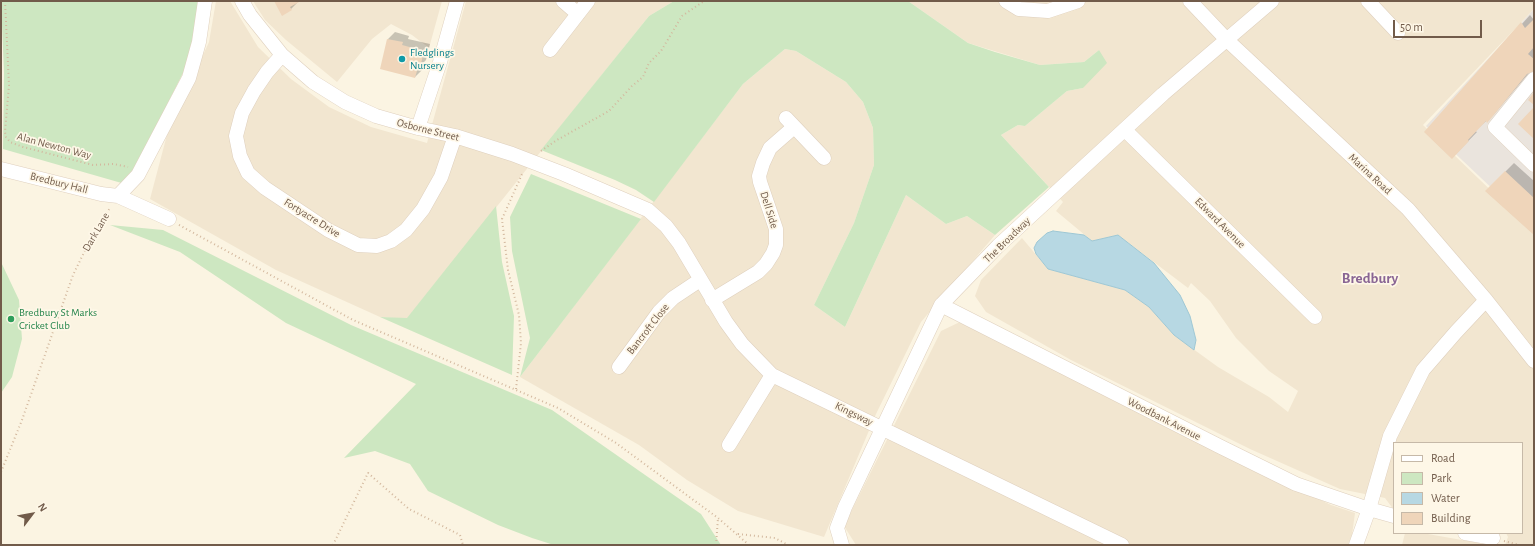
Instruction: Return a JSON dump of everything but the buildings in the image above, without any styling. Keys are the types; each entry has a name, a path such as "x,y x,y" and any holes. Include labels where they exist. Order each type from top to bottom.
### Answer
{"street":[{"path":"118,196 138,175 189,78 199,42 205,1"},
{"name":"Osborne Street","path":"242,1 250,15 282,55 313,82 345,102 376,116 418,128 456,136 529,160 648,210"},
{"path":"418,128 440,62 457,1"},
{"path":"563,1 578,14"},
{"path":"550,50 588,1"},
{"path":"1006,1 1019,9 1048,11 1078,1"},
{"name":"Marina Road","path":"1190,1 1227,40 1408,209 1486,300 1534,361"},
{"name":"The Broadway","path":"842,545 837,528 845,506 941,305 998,246 1163,94 1272,1"},
{"path":"1368,1 1398,33"},
{"name":"Fortyacre Drive","path":"282,55 267,72 254,91 242,113 236,136 240,156 248,172 265,188 328,230 358,245 377,246 391,241 406,230 423,209 441,177 456,136"},
{"path":"1534,79 1495,126 1534,165"},
{"name":"Dell Side","path":"712,300 758,272 766,264 773,253 776,245 776,229 759,176 770,148 790,123 824,158"},
{"name":"Edward Avenue","path":"1125,130 1314,317"},
{"name":"Bredbury Hall","path":"1,169 101,194 118,196 169,219"},
{"name":"Kingsway","path":"648,210 666,226 679,243 712,300 742,344 772,375 1122,545"},
{"name":"Bancroft Close","path":"619,367 659,312 673,298 700,280"},
{"path":"1356,545 1369,509 1390,436 1423,370 1486,300"},
{"name":"Woodbank Avenue","path":"941,305 1296,484 1393,516"},
{"path":"729,445 772,375"},
{"path":"1471,534 1493,538"}],"path":[{"name":"Alan Newton Way","path":"5,1 9,86 5,132 6,137 10,142 23,147 94,165 121,165 129,168 138,175"},
{"path":"516,390 521,343 519,315 508,270 502,219 529,160 557,140 609,111 642,77 649,63 661,51 682,16 704,1"},
{"name":"Dark Lane","path":"1,472 22,420 73,275 94,232 118,196"},
{"path":"169,219 353,320 558,408 616,443 718,518 749,545"},
{"path":"333,545 368,473 409,509 460,535 463,545"},
{"path":"716,545 718,518"},
{"path":"737,534 775,538 788,545"},
{"path":"1493,538 1520,545"}],"shaded area":[{"path":"216,1 230,1 258,47 291,79 329,107 371,127 427,143 466,1 674,1 649,16 407,319 380,317 276,270 150,199 168,131 209,42"},
{"path":"253,1 442,1 429,48 412,35 391,24 372,39 337,82 286,40 265,20"},
{"path":"908,1 1534,1 1534,10 1423,125 1534,232 1534,545 1505,545 1508,537 1506,534 1523,534 1523,442 1393,442 1393,509 1385,498 1340,489 1250,449 1071,360 986,312 975,296 981,280 1022,238 1048,269 1125,290 1149,307 1174,335 1218,367 1269,397 1288,412 1298,391 1269,371 1236,338 1210,301 1191,283 1188,288 1118,235 1092,241 1056,211 1063,202 1001,135 1018,125 1025,126 1067,91 1083,88 1099,50 1084,62 1040,65 968,43"},
{"path":"1534,10 1534,228 1426,126"},
{"path":"785,49 796,51 846,82 863,102 873,128 874,165 854,223 814,305 845,327 906,195 946,224 967,216 995,235 921,322 876,414 824,537 738,511 687,480 639,445 520,377 743,84"},
{"path":"962,321 1183,433 1331,505 1355,513 1352,535 1348,545 856,545 844,526 941,331"},
{"path":"1405,534 1428,534 1479,543 1482,545 1402,545"}],"green space":[{"path":"1,1 201,1 196,34 184,71 164,111 157,130 125,184 3,149 4,73"},
{"path":"674,1 908,1 968,43 995,52 1040,65 1084,62 1099,50 1107,63 1083,88 1067,91 1025,126 1018,125 1001,135 1049,187 995,235 967,216 946,224 906,195 845,327 814,305 854,223 874,165 873,128 863,102 846,82 796,51 785,49 743,84 654,202 636,190 615,180 541,150 649,16"},
{"path":"531,174 641,219 520,377 530,338 512,251 510,217"},
{"path":"496,206 502,262 514,316 512,375 380,317 407,318"},
{"path":"110,225 163,230 351,325 552,410 701,514 721,545 554,545 498,525 428,491 410,464 375,451 344,458 416,384 286,323 180,252"},
{"name":"Bredbury St Marks Cricket Club","path":"1,262 19,300 22,339 12,377 1,393"}],"water":[{"path":"1053,231 1084,235 1092,241 1118,235 1154,263 1180,295 1190,316 1196,340 1194,350 1174,335 1149,307 1125,290 1048,269 1036,254 1034,248 1037,242 1047,233"}],"place":[{"name":"Fledglings Nursery","path":"402,59"},
{"name":"Bredbury St Marks Cricket Club","path":"11,319"}],"district":[{"name":"Bredbury","path":"1370,278"}]}
